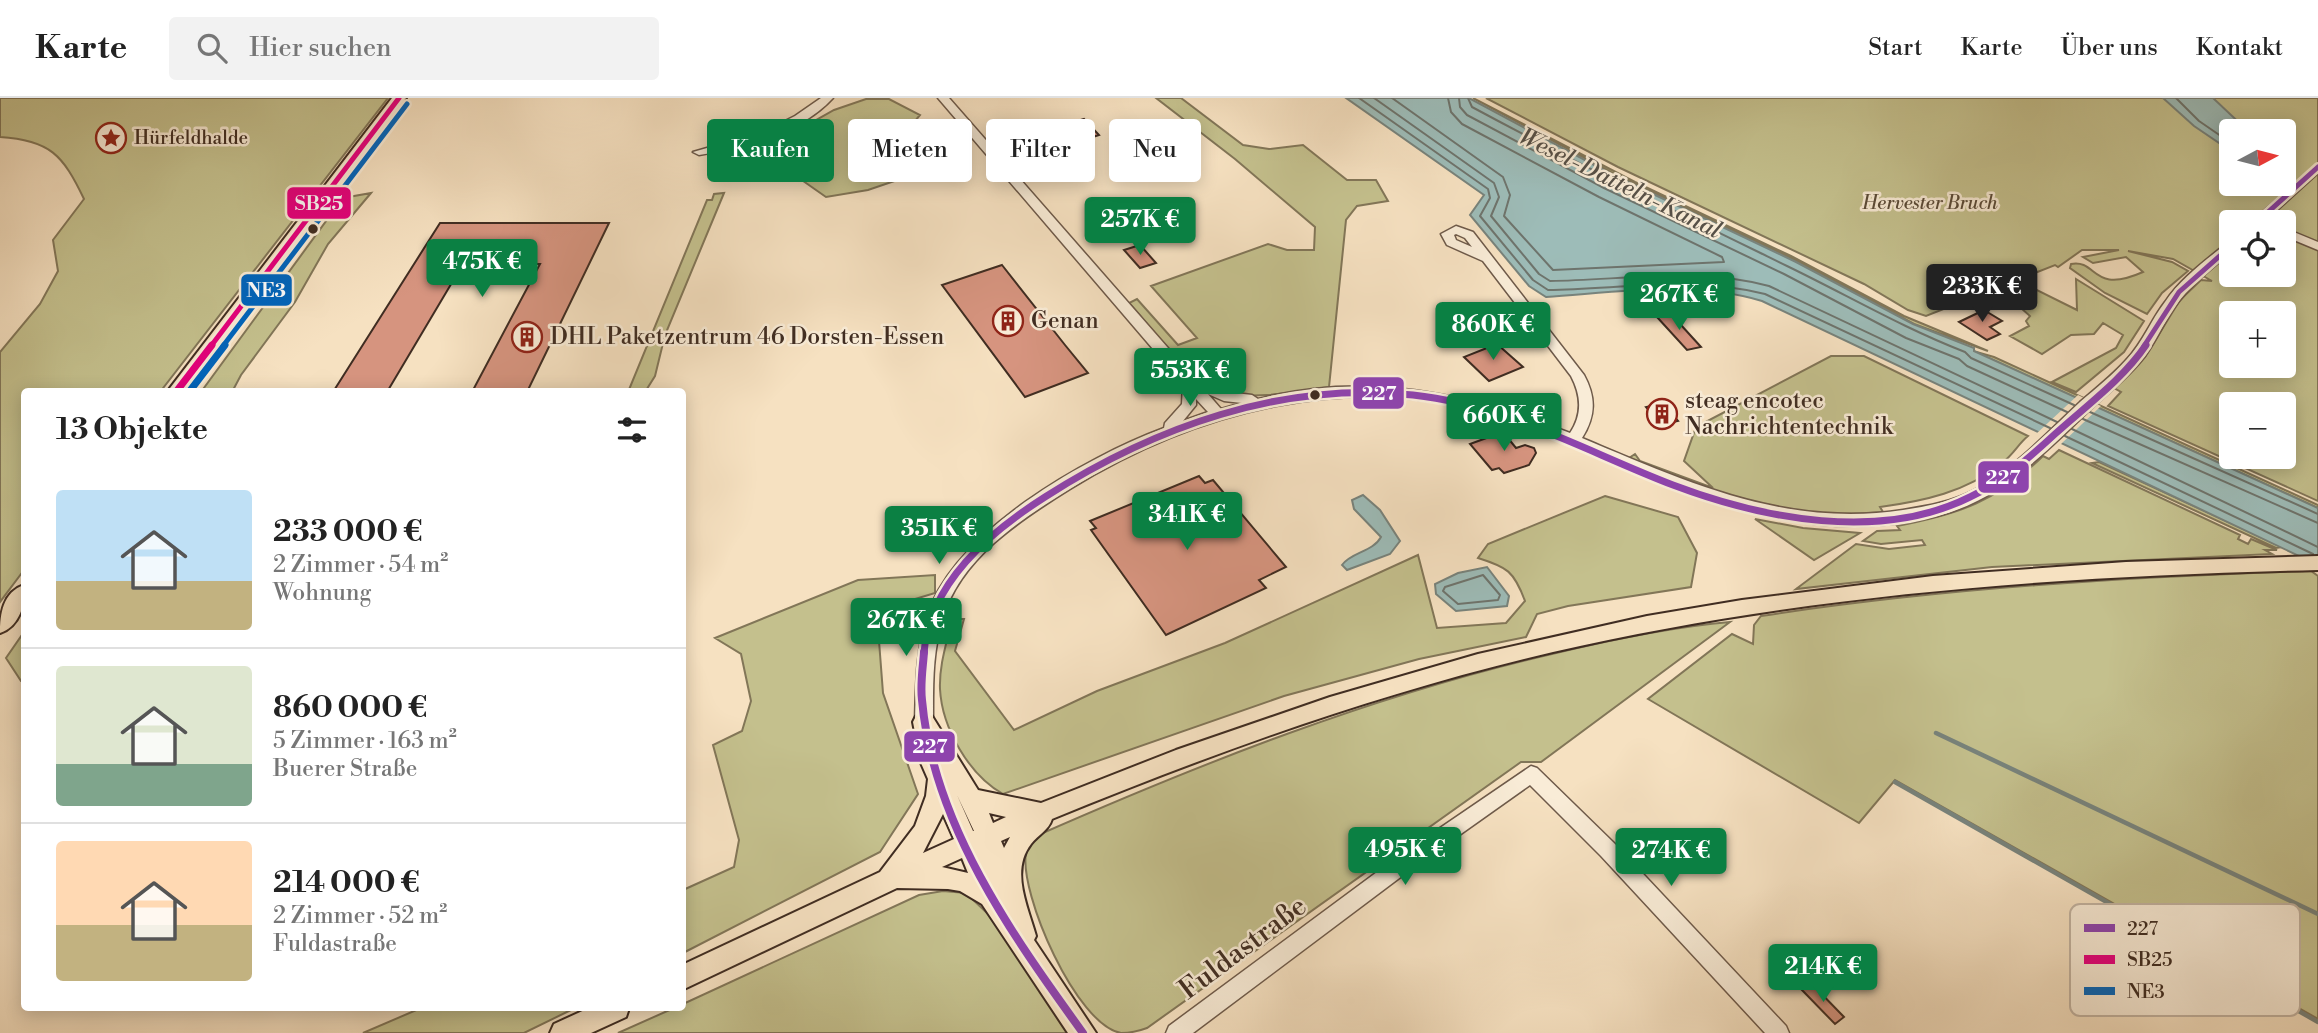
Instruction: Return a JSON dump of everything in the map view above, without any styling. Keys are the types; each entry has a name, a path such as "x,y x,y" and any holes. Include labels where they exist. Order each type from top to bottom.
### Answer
{"main road":[{"path":"179,388 399,98"},
{"path":"686,976 887,881 1044,813 1231,742 1403,685 1552,644 1725,610 1786,601 2041,574 2318,562"},
{"path":"0,625 21,597"},
{"path":"924,722 926,742 938,777 977,840 1030,956 1083,1033"},
{"path":"924,722 971,798 977,840"},
{"path":"887,881 911,853 935,811 938,777"},
{"path":"971,798 999,806 1044,813"},
{"path":"1001,895 1016,844 1028,829 1068,804"},
{"path":"887,881 952,876 1001,895"},
{"path":"563,1033 611,1011"}],"street":[{"path":"699,152 765,135 798,119 828,98"},
{"path":"943,98 1217,414"},
{"path":"2271,210 2318,167"},
{"path":"2296,237 2318,246"},
{"path":"924,722 924,672 929,638 939,602 956,575 982,546 1040,501 1096,464 1166,431 1268,401 1334,393 1426,397 1502,412 1718,500 1765,512 1843,520 1909,516 1968,500 2004,480 2138,356 2179,292 2219,257"},
{"path":"1488,259 1582,381 1588,401 1587,415 1584,426 1572,441"},
{"path":"1190,381 1231,398 1268,401"},
{"path":"1166,431 1187,409 1190,381"},
{"name":"Fuldastraße","path":"1176,1033 1403,864 1531,774 1608,850 1779,1033"}],"green space":[{"path":"0,98 388,98 163,388 21,388 21,574 0,602 0,352 40,304 58,271 53,240 84,199 69,171 53,153 31,142 0,137"},
{"path":"1156,98 1181,98 1243,145 1269,149 1303,145 1347,180 1376,180 1388,201 1357,206 1346,220 1329,387 1252,396 1227,393 1214,388 1187,368 1129,303 1137,299 1178,345 1197,338 1151,286 1268,244 1287,250 1314,250 1315,227 1201,133 1201,119 1183,119"},
{"path":"1473,98 1635,182 1791,256 1904,316 1988,351 1914,324 1797,261 1618,176"},
{"name":"Hervester Bruch","path":"1486,98 2318,98 2318,501 2247,469 2296,469 2296,392 2219,392 2219,456 2108,406 2121,392 2114,388 2145,357 2180,300 2201,280 2212,281 2173,259 2128,251 2172,262 2188,271 2162,293 2147,314 2105,293 2070,268 2071,264 2080,264 2104,278 2114,280 2143,272 2126,257 2093,263 2083,257 2119,250 2082,250 2058,267 2055,265 1926,316 1908,310 1864,284 1618,167"},
{"path":"866,99 889,99 920,115 917,119 848,119 848,182 892,182 868,190 826,197 805,182 834,182 834,119 818,119 834,110"},
{"path":"371,193 328,244 295,302 234,388 204,388 343,198"},
{"path":"724,193 665,335 655,376 648,388 630,388 707,200 712,200 714,194"},
{"path":"2076,279 2144,321 2124,352 2076,392 2052,382 2116,348 2123,335 2103,323 2094,334 2071,335 2042,354 2010,336 2029,326 2026,321 2030,316 2012,300 2035,289 2077,310"},
{"path":"1973,351 1994,357 2219,460 2219,463"},
{"path":"1831,356 1864,356 2028,436 2001,464 1974,482 1944,494 1880,507 1883,512 1865,513 1811,512 1756,505 1711,492 1629,458 1635,454 1640,461 1713,488 1684,461 1696,427"},
{"path":"2059,450 2240,535 2238,539 2248,544 2251,539 2277,550 2265,550 2272,554 1992,567 1796,589 1856,544 1889,549 1925,545 1922,540 1881,544 1863,541 1877,531 1900,530 1897,526 1940,516 1976,503 2010,484 2043,456 2049,459"},
{"path":"2099,462 2282,547 2276,548 2092,463"},
{"path":"2232,469 2239,469 2318,505 2318,508"},
{"path":"1605,496 1678,517 1697,553 1691,587 1568,606 1537,614 1526,637 1419,659 1284,696 1003,794 991,786 969,763 959,749 946,719 940,680 952,619 964,619 955,651 1014,730 1097,691 1225,643 1418,555 1437,628 1506,623 1525,601 1517,583 1508,572 1496,564 1478,558 1488,544"},
{"path":"1755,519 1803,528 1860,533 1814,560"},
{"path":"2311,571 2318,576 2318,1019 2300,1009 2300,904 2114,904 1895,780 1859,823 1648,699 1732,634 1753,644 1754,625 1761,616 1967,591"},
{"path":"935,575 935,593 882,609 879,641 883,693 918,794 880,852 686,951 686,889 734,867 739,840 713,745 742,731 751,701 741,654 715,638 858,580"},
{"path":"1730,622 1541,762 1521,762 1147,1028 1121,1033 1104,1025 1086,1007 1054,955 1032,897 1026,872 1026,853 1022,849 1036,836 1225,757 1420,689 1596,644"},
{"path":"21,636 21,681 6,658"},
{"path":"943,891 966,893 988,914 1070,1033 618,1033 667,1011 686,1011 686,1003 919,895"},
{"path":"414,1011 569,1011 524,1033 363,1033"}],"water":[{"name":"Wesel-Datteln-Kanal","path":"1346,98 1469,98 1611,174 1796,262 1913,324 1974,348 1974,351 2219,463 2219,469 2233,469 2318,508 2318,565 1762,301 1682,289 1546,297 1529,286 1470,215 1484,195"},
{"path":"2163,98 2213,98 2235,119 2219,119 2219,143 2194,126"},
{"path":"1363,495 1380,510 1400,541 1390,554 1347,570 1342,565 1346,561 1373,546 1381,537 1354,509 1352,500"},
{"path":"1487,567 1509,596 1507,606 1456,611 1436,594 1435,584 1458,573"}],"pier":[{"path":"2078,395 2101,406 2060,445 2036,434"}],"building":[{"name":"DHL Paketzentrum 46 Dorsten-Essen","path":"440,223 609,223 529,388 474,388 540,264 463,264 389,388 336,388"},
{"path":"1140,245 1156,263 1140,268 1124,250"},
{"name":"Genan","path":"1002,265 1088,373 1025,397 942,285"},
{"path":"1984,310 2002,321 1990,327 2000,334 1987,340 1959,322"},
{"path":"1671,314 1701,347 1687,350 1657,317"},
{"path":"1497,344 1523,367 1489,381 1464,357"},
{"name":"steag encotec Nachrichtentechnik","path":"1663,403 1678,421 1661,425 1646,407"},
{"path":"1503,432 1516,448 1525,445 1534,448 1536,453 1529,465 1504,473 1499,468 1492,470 1470,444"},
{"path":"1199,476 1205,483 1213,480 1286,567 1259,580 1266,588 1166,635 1091,530 1096,528 1090,521"},
{"path":"1811,983 1844,1017 1835,1024 1802,990"}],"waterway":[{"path":"1936,733 2297,904"},
{"path":"1895,782 2110,904"},
{"path":"2300,905 2318,914"},
{"path":"2300,1012 2318,1022"}],"transit line":[{"name":"SB25","path":"179,388 399,98"},
{"name":"NE3","path":"192,388 407,104"},
{"name":"227","path":"2270,210 2318,167"},
{"name":"227","path":"1083,1033 1016,937 983,880 954,820 932,759 921,698 925,640 947,586 976,550 1032,505 1129,449 1207,418 1288,398 1371,392 1413,395 1481,408 1546,431 1703,496 1765,512 1829,520 1893,518 1925,513 1969,498 2027,459 2136,358 2173,299 2219,256"}],"place":[{"name":"Hürfeldhalde","path":"111,138"},
{"name":"Genan","path":"1008,321"},
{"name":"DHL Paketzentrum 46 Dorsten-Essen","path":"527,337"},
{"name":"steag encotec Nachrichtentechnik","path":"1662,414"}]}
